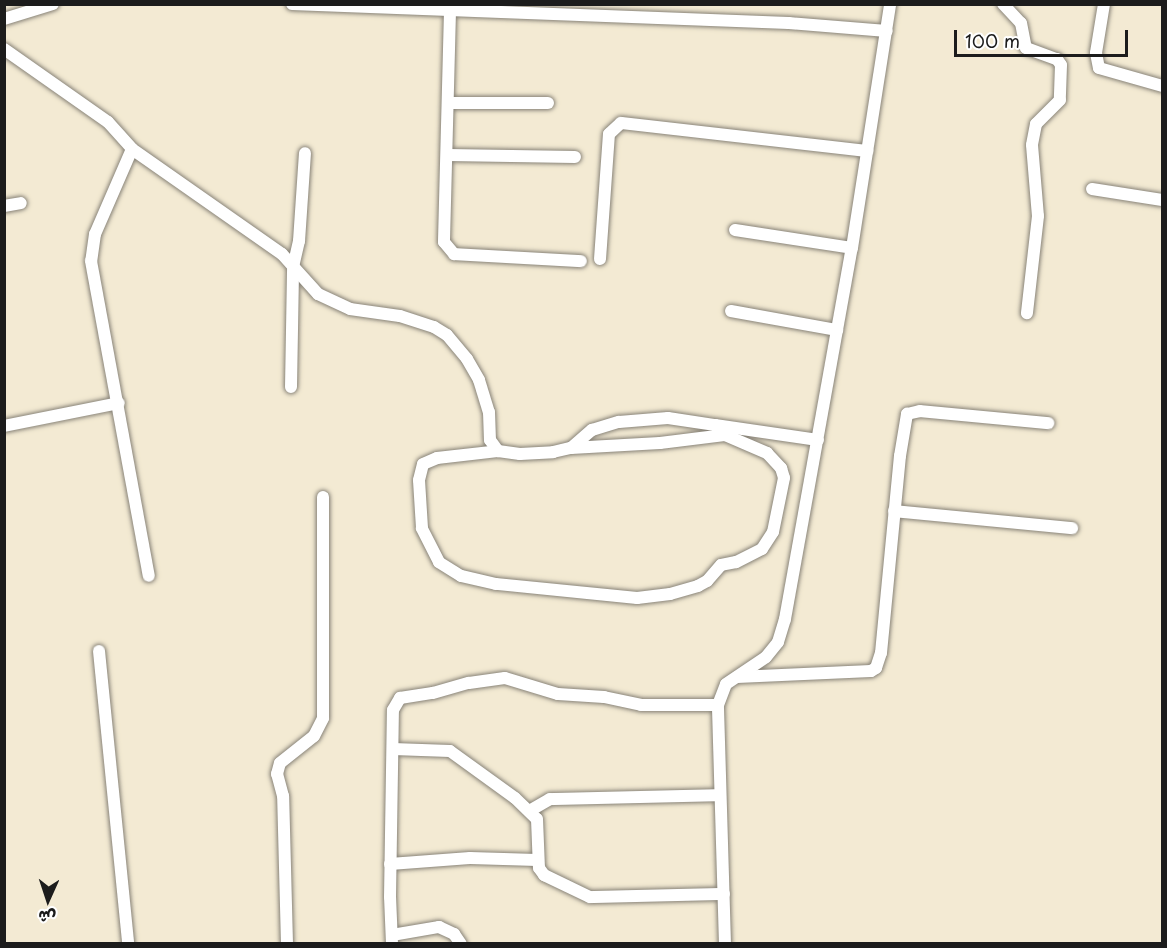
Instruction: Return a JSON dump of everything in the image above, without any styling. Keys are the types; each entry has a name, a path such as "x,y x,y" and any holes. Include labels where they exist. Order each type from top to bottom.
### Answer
{"street":[{"path":"4,19 53,4"},
{"path":"292,4 450,11 494,8 789,23 886,31"},
{"path":"725,944 718,705 726,684 765,657 778,642 785,619 852,248 890,4"},
{"path":"1003,4 1021,23 1026,48 1057,59 1061,65 1060,100 1036,124 1032,145 1038,216 1027,313"},
{"path":"1104,4 1096,53 1099,68 1162,86"},
{"path":"450,11 444,242 454,254 581,261"},
{"path":"4,49 108,122 132,149 282,254 318,294 340,306 400,316 434,327 447,335 479,380 489,412 490,440 498,451"},
{"path":"449,103 548,103"},
{"path":"600,259 609,134 621,123 867,151"},
{"path":"132,149 101,218 92,251 96,292 119,403 149,576"},
{"path":"291,387 293,267 299,241 305,153"},
{"path":"448,155 576,157"},
{"path":"1092,189 1162,200"},
{"path":"4,206 21,202"},
{"path":"735,231 852,248"},
{"path":"731,311 837,330"},
{"path":"4,426 119,403"},
{"path":"736,677 860,672 872,671 876,668 881,653 894,511 907,414 920,411 1048,423"},
{"path":"570,448 592,430 619,422 668,418 818,440"},
{"path":"715,425 725,435 767,453 781,468 784,478 773,532 762,549 736,562 721,565 707,581 698,586 670,594 637,598 495,584 461,576 440,562 422,528 419,480 423,464 437,458 498,451 520,454 570,448 660,443 725,435"},
{"path":"287,944 284,796 276,774 280,763 314,736 323,718 323,497"},
{"path":"894,511 1072,528"},
{"path":"99,651 128,944"},
{"path":"460,944 454,934 440,927 392,939 390,864 393,710 400,698 505,678 558,694 604,697 641,705 718,705"},
{"path":"393,749 450,751 531,810 537,819 537,860 544,875 590,897 724,894"},
{"path":"531,810 550,799 720,795"},
{"path":"390,864 470,858 537,860"}]}
